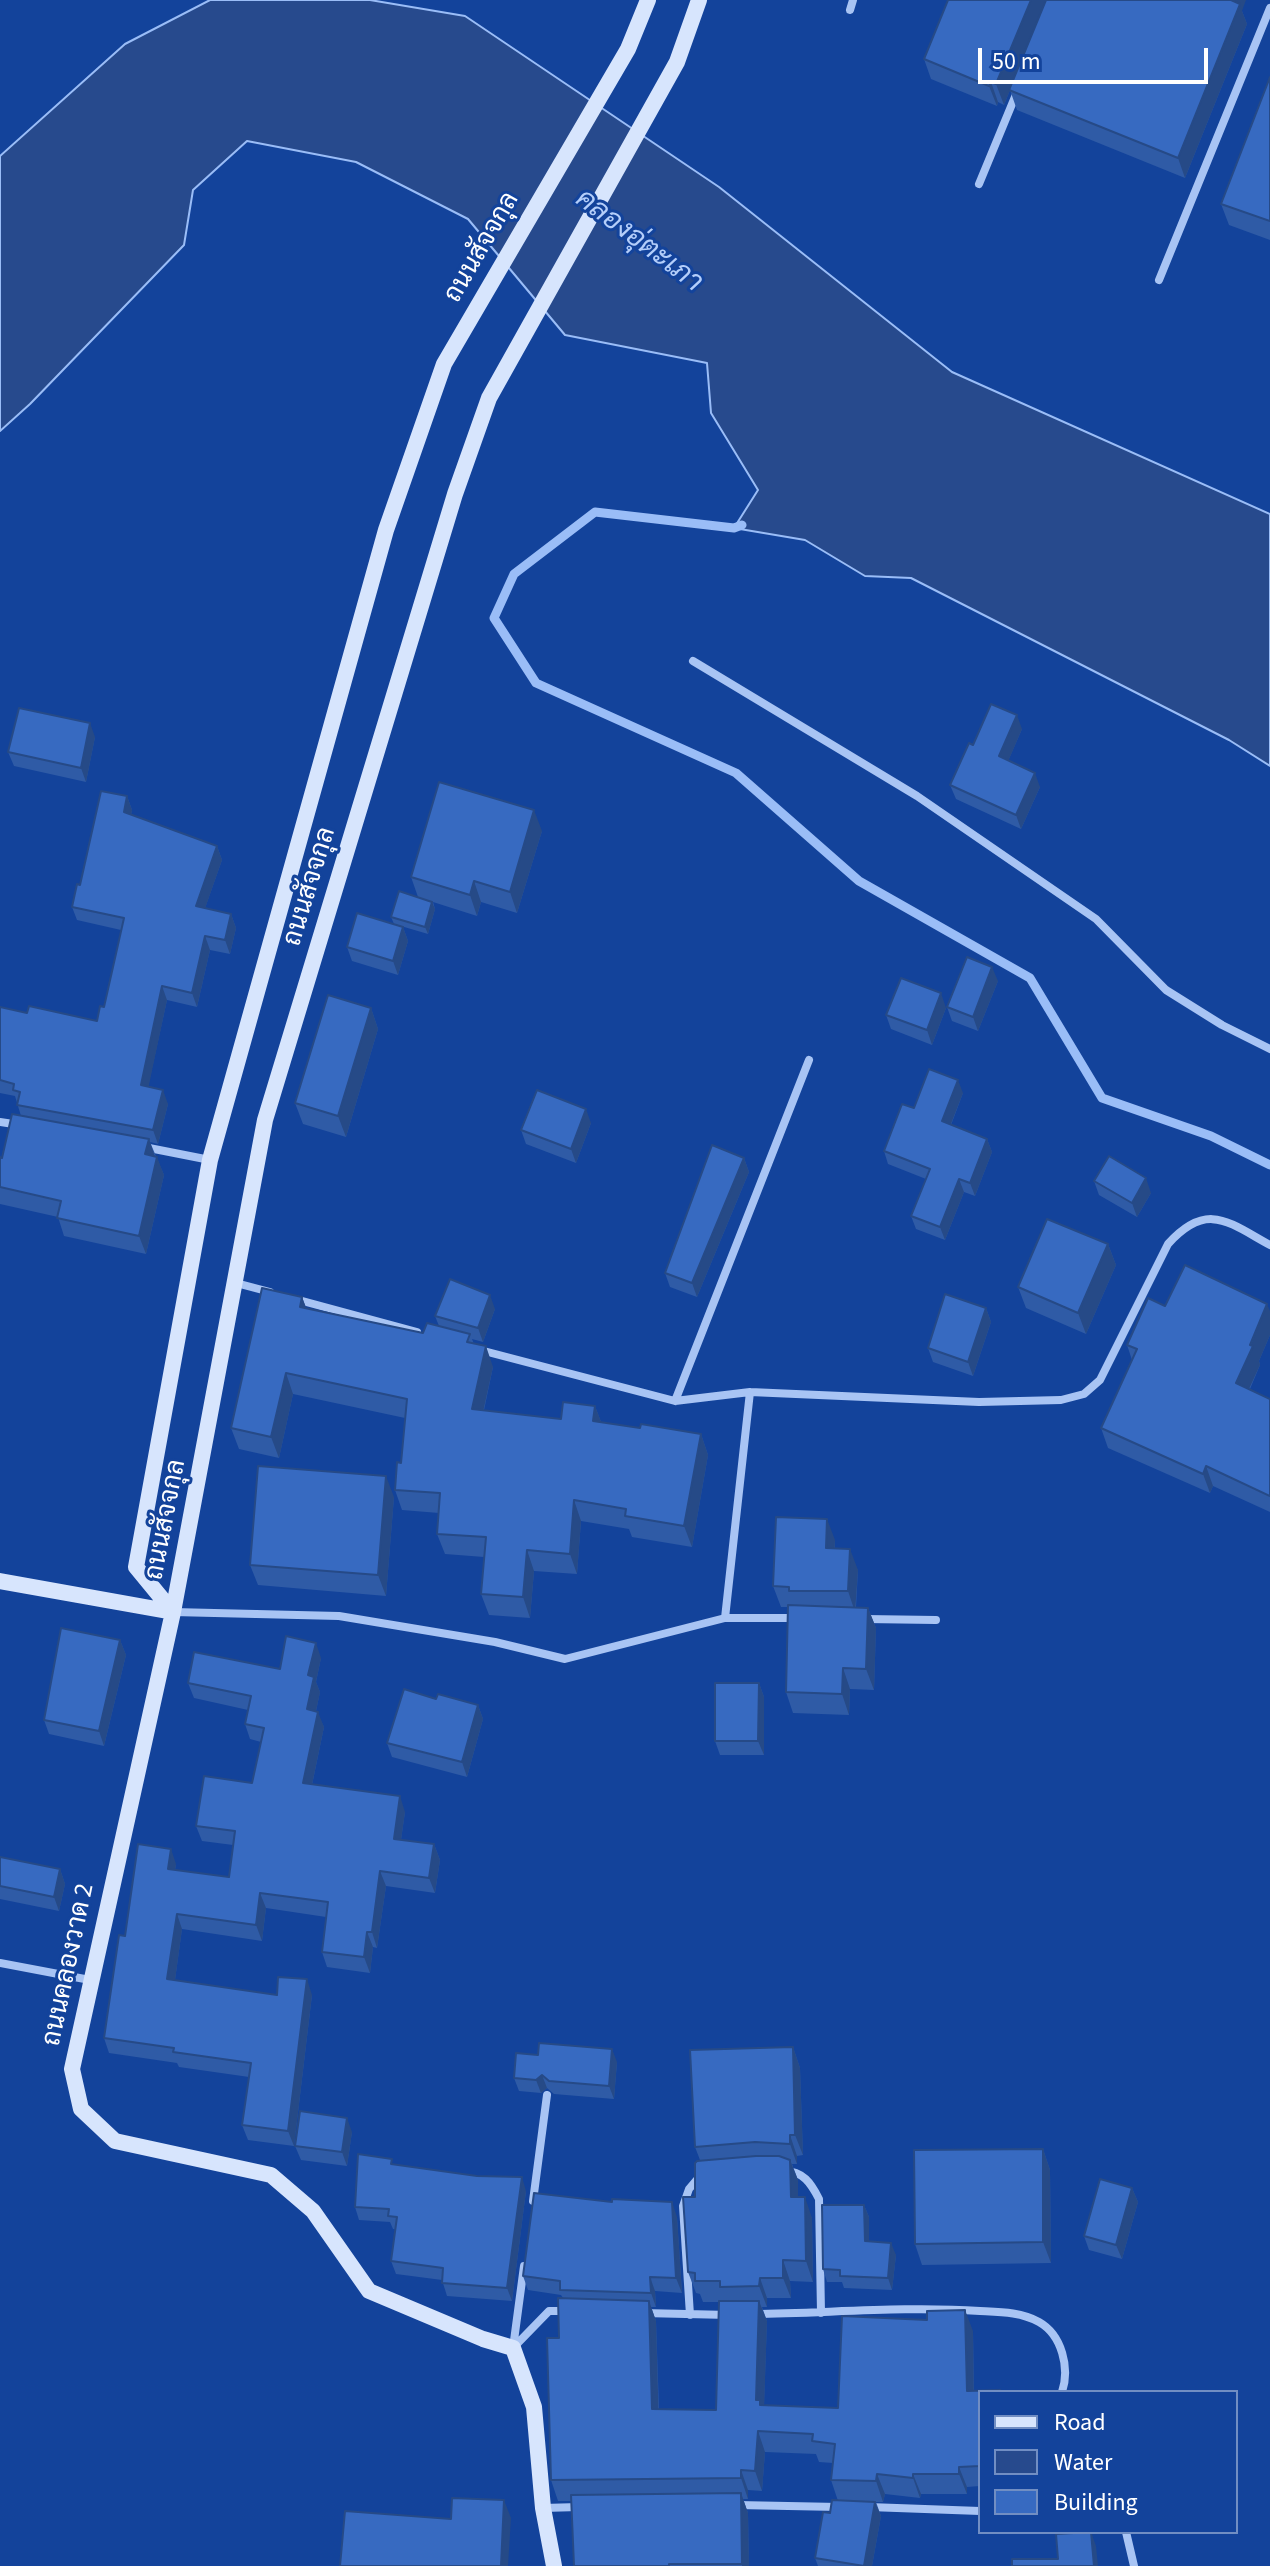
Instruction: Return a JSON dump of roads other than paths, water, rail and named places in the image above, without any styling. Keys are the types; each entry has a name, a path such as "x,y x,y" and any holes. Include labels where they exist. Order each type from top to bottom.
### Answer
{"street":[{"name":"ถนนสัจจกุล","path":"173,1612 136,1567 210,1160 386,530 444,364 628,49 648,0"},
{"name":"ถนนสัจจกุล","path":"173,1612 265,1120 455,494 489,398 677,62 699,0"},
{"path":"850,10 853,0"},
{"path":"1159,280 1270,8"},
{"path":"979,184 1019,85"},
{"path":"693,661 917,796 1096,919 1166,990 1222,1025 1270,1049"},
{"path":"675,1401 809,1060"},
{"path":"0,1122 31,1127"},
{"path":"141,1146 210,1160"},
{"path":"464,1345 675,1401 750,1392 979,1402 1061,1400 1084,1394 1100,1380 1168,1244 1182,1228 1202,1218 1221,1218 1270,1245"},
{"path":"236,1283 434,1337"},
{"path":"725,1618 750,1392"},
{"path":"0,1581 173,1612 339,1616 495,1642 565,1659 725,1618 801,1618"},
{"name":"ถนนคลองวาด 2","path":"173,1612 72,2069 81,2109 115,2141 271,2175 313,2211 369,2291 483,2339 513,2348"},
{"path":"861,1619 936,1620"},
{"path":"0,1963 90,1980"},
{"path":"532,2206 547,2095"},
{"path":"781,2171 796,2171 812,2184 819,2199 821,2313"},
{"path":"690,2315 683,2206 689,2189 701,2175 710,2173"},
{"path":"526,2253 513,2348 534,2407 543,2508 554,2566"},
{"path":"748,2315 933,2308 1012,2313 1037,2321 1051,2330 1060,2345 1065,2383 1063,2390"},
{"path":"513,2348 549,2311 576,2311"},
{"path":"630,2312 734,2315"},
{"path":"721,2505 978,2511"},
{"path":"543,2508 588,2507"},
{"path":"1126,2534 1134,2566"}],"water":[{"name":"คลองอุ่ตะเภา","path":"210,0 370,0 465,16 719,187 952,372 1270,514 1270,766 1229,740 911,578 865,576 805,540 734,528 758,490 711,413 707,363 565,335 468,219 356,162 247,141 193,190 184,245 0,431 0,156 125,44"}],"waterway":[{"path":"742,525 734,528 595,512 514,574 494,618 536,683 736,773 859,881 1030,978 1102,1098 1211,1136 1270,1165"}]}
